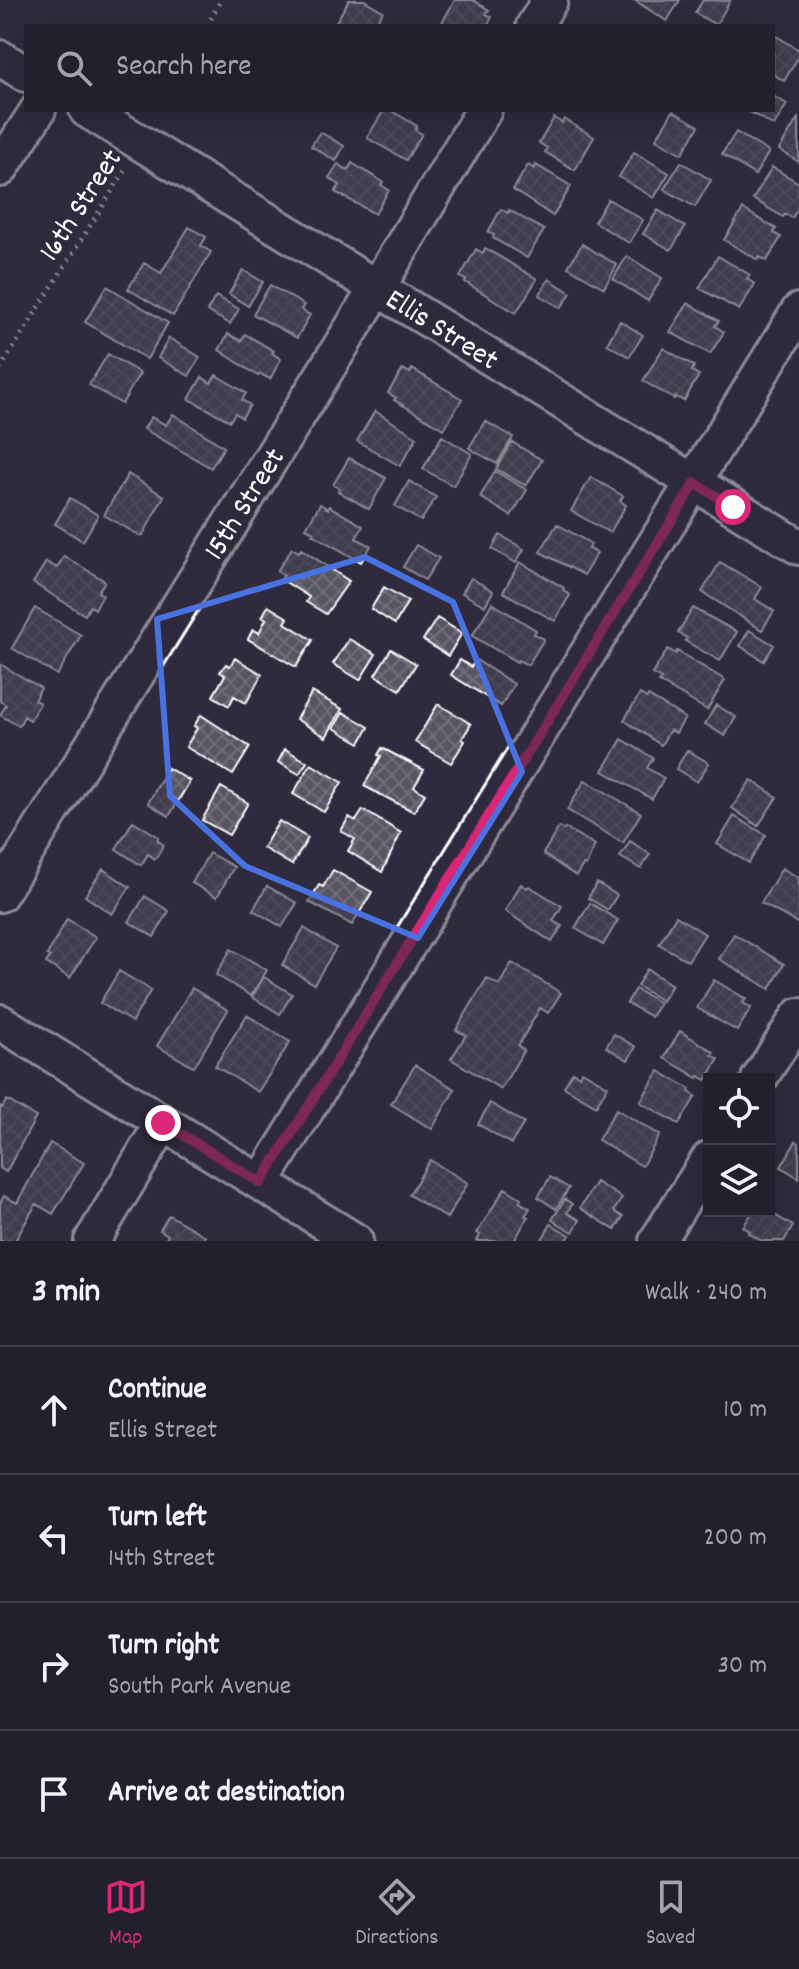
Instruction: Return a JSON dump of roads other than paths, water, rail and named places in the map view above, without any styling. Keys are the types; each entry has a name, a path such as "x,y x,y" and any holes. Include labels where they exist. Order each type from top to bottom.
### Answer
{"street":[{"path":"535,24 550,0"},
{"path":"0,58 24,73"},
{"path":"0,169 37,112"},
{"name":"Ellis Street","path":"90,112 799,547"},
{"name":"15th Street","path":"0,894 377,288 483,112"},
{"path":"261,1183 799,311"},
{"path":"777,1070 799,1016"},
{"path":"0,1022 355,1241"},
{"path":"92,1241 163,1123"},
{"path":"657,1241 703,1168"}]}
